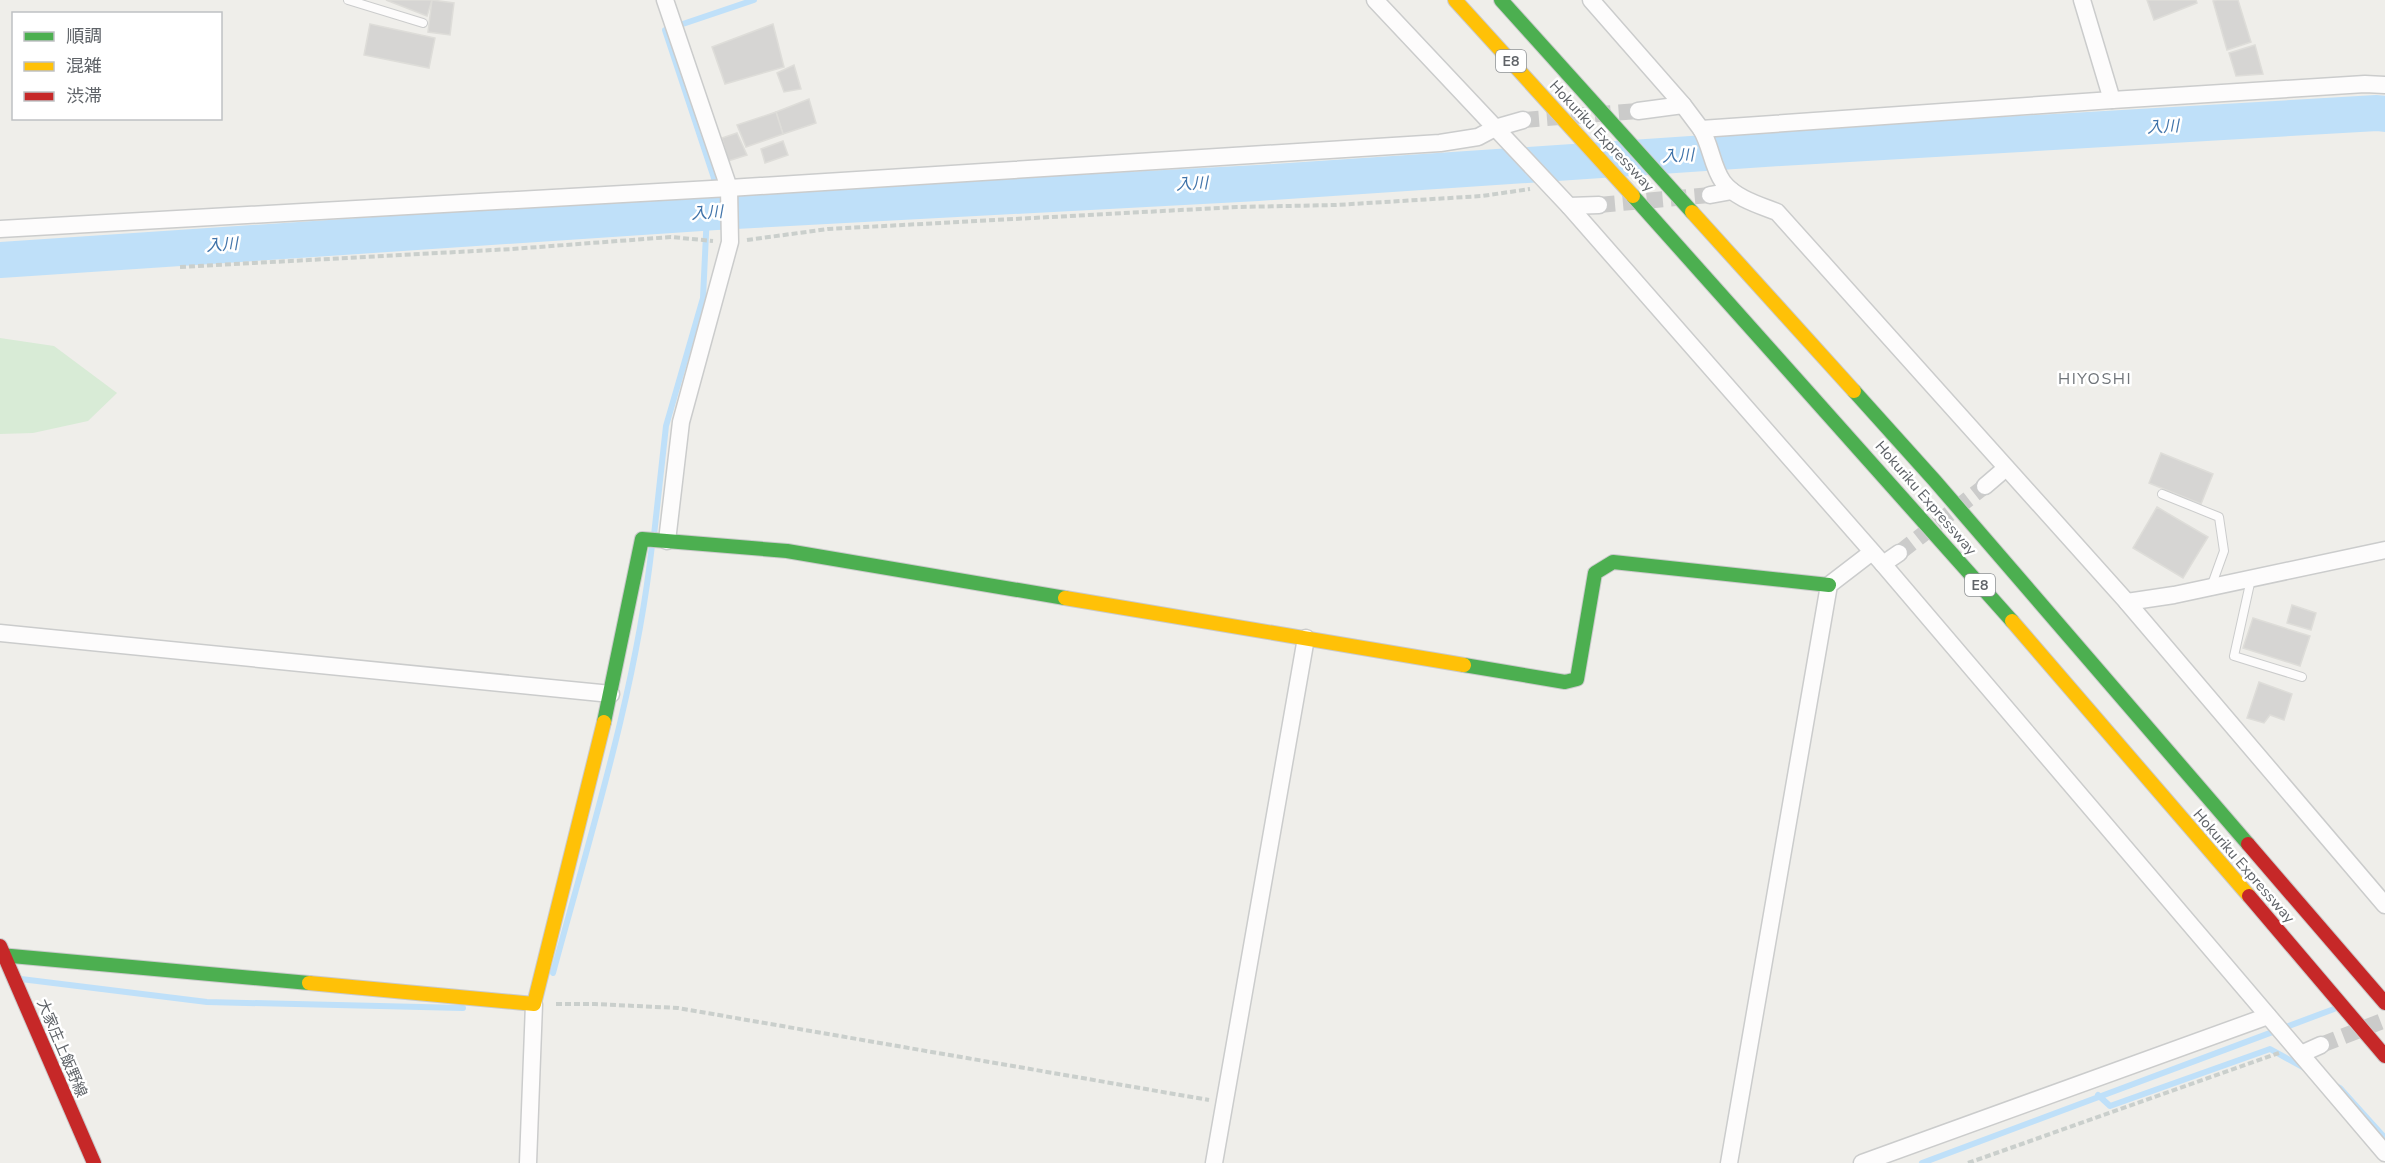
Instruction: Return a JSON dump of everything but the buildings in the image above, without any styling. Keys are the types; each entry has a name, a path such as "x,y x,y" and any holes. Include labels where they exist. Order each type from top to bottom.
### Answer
{"main road":[{"name":"Hokuriku Expressway","path":"1455,0 1632,193 1909,503 2385,1056"},
{"name":"Hokuriku Expressway","path":"1501,0 1935,481 2385,1003"},
{"path":"1,952 534,1004 611,694 642,539 788,551 1565,682 1577,680 1595,573 1613,562 1829,585"},
{"name":"大家庄上飯野線","path":"1,952 94,1163"}],"street":[{"path":"665,0 729,188 730,238 681,422 667,541"},
{"path":"1375,0 1569,206 1877,558 2385,1153"},
{"path":"1591,0 1683,105 1701,129 1707,139 1722,181 1732,191 1747,200 1777,212 2127,602 2385,905"},
{"path":"2082,0 2112,100"},
{"path":"1701,129 2112,100 2365,84 2385,85"},
{"path":"1638,111 1683,105"},
{"path":"0,229 729,188 1440,143 1478,137 1495,128 1523,120"},
{"path":"1710,195 1732,191"},
{"path":"1569,206 1599,205"},
{"path":"1985,486 2006,468"},
{"path":"2127,602 2211,588 2385,550"},
{"path":"1729,1163 1829,585 1877,558 1899,553"},
{"path":"0,633 611,694"},
{"path":"1214,1163 1306,638"},
{"path":"528,1163 534,1004"},
{"path":"1862,1163 2268,1016"},
{"path":"2298,1051 2321,1046"}],"lane":[{"path":"348,0 423,23"},
{"path":"2162,494 2218,517 2224,551 2211,588"},
{"path":"2251,579 2234,656 2302,677"}],"path":[{"path":"180,267 289,259 477,251 672,237 730,238 828,229 1237,207 1336,205 1482,196 1548,186"},
{"path":"534,1004 678,1008 898,1048 1225,1102"},
{"path":"1968,1163 2298,1051"}],"green space":[{"path":"0,338 54,346 117,393 88,421 33,433 0,434"}],"waterway":[{"path":"716,212 714,178 665,30 754,0"},
{"name":"入川","path":"0,260 716,212 1258,183 1780,148 2385,114"},
{"path":"654,535 666,426 703,298 707,213"},
{"path":"553,973 624,707 645,600 652,545"},
{"path":"21,979 207,1002 463,1008"},
{"path":"1922,1163 2334,1009"},
{"path":"2098,1095 2110,1106 2270,1049 2306,1069"},
{"path":"2333,1084 2340,1088 2385,1138"}],"tunnel":[{"path":"1523,120 1638,111"},
{"path":"1599,205 1710,195"},
{"path":"1899,553 1985,486"},
{"path":"2321,1045 2385,1020"}],"traffic: fast":[{"path":"1501,0 1692,212"},
{"path":"1633,196 2012,621"},
{"path":"1854,391 1935,481 2248,844"},
{"path":"604,722 642,539 787,551 1065,598"},
{"path":"1464,665 1565,682 1577,679 1595,573 1613,562 1829,585"},
{"path":"0,955 309,983"}],"traffic: slow":[{"path":"1455,0 1633,196"},
{"path":"1692,212 1854,391"},
{"path":"1065,598 1464,665"},
{"path":"2012,621 2249,896"},
{"path":"309,983 534,1004 604,722"}],"traffic: jam":[{"path":"2248,844 2385,1003"},
{"path":"2249,896 2385,1056"},
{"path":"0,946 94,1163"}],"district":[{"name":"HIYOSHI","path":"2095,379"}]}
